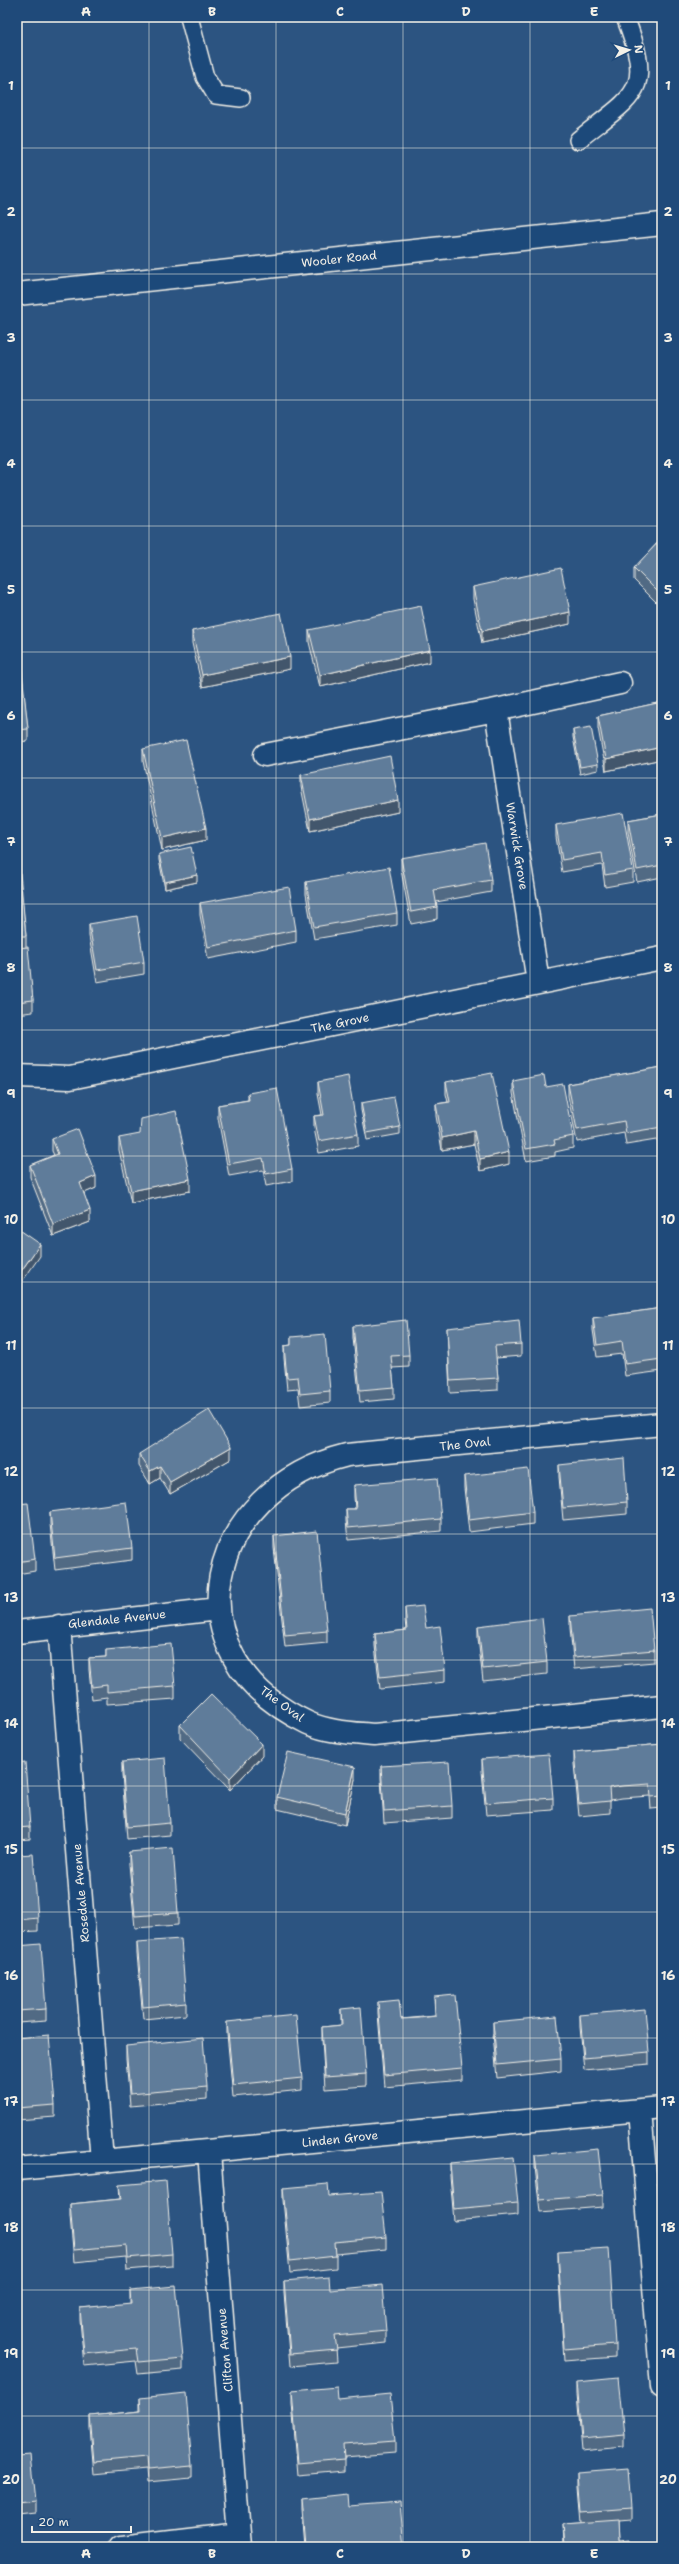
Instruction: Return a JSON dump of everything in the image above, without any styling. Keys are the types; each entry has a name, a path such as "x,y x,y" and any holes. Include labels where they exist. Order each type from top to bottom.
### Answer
{"street":[{"name":"Wooler Road","path":"17,294 662,224"},
{"path":"265,755 496,710 620,683"},
{"name":"Warwick Grove","path":"496,710 538,982"},
{"name":"The Grove","path":"17,1076 70,1078 662,958"},
{"name":"The Oval","path":"662,1424 347,1455 321,1462 286,1480 250,1512 230,1547 219,1584 218,1609 227,1643 235,1659 256,1685 282,1707 309,1723 341,1732 374,1735 662,1706"},
{"name":"Glendale Avenue","path":"17,1632 218,1609"},
{"name":"Rosedale Avenue","path":"59,1626 102,2161"},
{"name":"Linden Grove","path":"17,2169 662,2108"},
{"path":"640,2110 662,2388"},
{"name":"Clifton Avenue","path":"209,2152 240,2540"},
{"path":"121,2547 240,2540"}],"lane":[{"path":"189,17 208,85 216,95 241,98"},
{"path":"578,140 630,99 636,88 640,73 640,60 624,17"}],"building":[{"path":"662,538 662,596 634,568"},
{"path":"561,568 570,612 482,631 473,587"},
{"path":"421,606 430,650 320,675 309,630"},
{"path":"281,613 290,657 202,675 192,631"},
{"path":"18,634 28,729 17,730 17,635"},
{"path":"662,702 662,747 606,759 598,716"},
{"path":"591,727 598,764 580,767 573,730"},
{"path":"186,740 206,828 162,838 143,749"},
{"path":"390,756 398,800 310,819 301,775"},
{"path":"623,813 633,870 605,875 602,853 562,860 556,825"},
{"path":"662,814 662,865 637,870 628,820"},
{"path":"485,843 491,880 434,890 437,907 411,912 401,858"},
{"path":"191,847 197,875 165,882 159,854"},
{"path":"18,852 26,936 17,936"},
{"path":"389,867 397,913 314,927 306,882"},
{"path":"289,887 296,930 208,947 200,903"},
{"path":"137,916 144,962 97,970 89,924"},
{"path":"28,947 33,1000 17,1002 17,948"},
{"path":"662,1067 662,1127 626,1133 624,1121 577,1130 568,1084"},
{"path":"492,1073 509,1152 480,1159 474,1131 442,1138 436,1104 450,1102 446,1082"},
{"path":"544,1075 546,1087 563,1084 573,1136 554,1140 555,1144 526,1149 513,1081"},
{"path":"348,1076 358,1134 319,1141 314,1116 324,1115 318,1082"},
{"path":"277,1088 292,1169 266,1174 263,1158 229,1164 218,1105 249,1100 248,1093"},
{"path":"394,1097 400,1127 367,1133 361,1103"},
{"path":"176,1111 190,1179 131,1191 119,1138 140,1134 141,1119"},
{"path":"78,1129 96,1176 80,1183 90,1210 53,1224 30,1165 58,1154 52,1139"},
{"path":"17,1228 40,1244 17,1277"},
{"path":"662,1308 662,1359 625,1364 622,1341 597,1345 593,1318"},
{"path":"406,1320 409,1355 391,1356 394,1387 360,1390 353,1326"},
{"path":"519,1320 521,1344 495,1346 498,1378 450,1381 447,1328"},
{"path":"325,1334 330,1391 300,1394 298,1377 287,1378 284,1346 291,1345 291,1337"},
{"path":"209,1410 231,1447 170,1482 160,1466 150,1471 139,1454"},
{"path":"624,1458 627,1502 563,1508 559,1465"},
{"path":"528,1469 533,1512 469,1520 464,1476"},
{"path":"437,1478 441,1519 348,1528 346,1509 356,1509 354,1485"},
{"path":"126,1502 132,1548 55,1558 50,1512"},
{"path":"28,1503 35,1559 17,1562 17,1504"},
{"path":"317,1531 327,1631 285,1635 274,1536"},
{"path":"423,1606 426,1628 440,1626 445,1670 380,1677 375,1634 407,1630 405,1608"},
{"path":"650,1608 654,1650 574,1657 570,1616"},
{"path":"542,1618 547,1662 483,1669 478,1626"},
{"path":"171,1644 175,1686 107,1692 107,1685 92,1687 89,1658 106,1657 106,1650"},
{"path":"17,1691 20,1724 17,1725"},
{"path":"211,1694 262,1744 230,1778 180,1725"},
{"path":"662,1744 662,1796 651,1797 650,1784 622,1786 609,1788 610,1801 579,1804 574,1752"},
{"path":"288,1752 355,1767 345,1813 277,1797"},
{"path":"549,1754 553,1798 486,1803 482,1759"},
{"path":"165,1758 170,1823 127,1827 122,1762"},
{"path":"25,1762 30,1827 17,1828 17,1763"},
{"path":"449,1762 452,1806 384,1811 381,1766"},
{"path":"173,1848 178,1913 135,1916 129,1852"},
{"path":"33,1854 38,1918 17,1920 17,1855"},
{"path":"181,1939 186,2003 143,2007 137,1942"},
{"path":"41,1944 46,2009 17,2011 17,1946"},
{"path":"455,1995 462,2068 384,2075 378,2002 399,2000 401,2019 419,2018 436,2016 434,1997"},
{"path":"361,2007 366,2074 325,2077 322,2027 342,2025 341,2009"},
{"path":"645,2009 649,2052 584,2058 580,2015"},
{"path":"296,2015 302,2078 233,2085 227,2022"},
{"path":"557,2016 561,2059 497,2065 493,2022"},
{"path":"49,2035 55,2105 17,2108 17,2038"},
{"path":"203,2038 207,2087 130,2094 126,2046"},
{"path":"598,2149 603,2195 540,2200 535,2155"},
{"path":"513,2157 518,2203 454,2209 450,2163"},
{"path":"166,2181 172,2254 127,2258 126,2245 74,2250 70,2204 121,2199 119,2185"},
{"path":"328,2184 329,2196 381,2192 386,2237 335,2242 336,2256 290,2261 283,2188"},
{"path":"609,2248 615,2345 564,2349 558,2251"},
{"path":"329,2277 330,2290 382,2285 386,2331 335,2336 337,2350 290,2354 284,2281"},
{"path":"176,2286 183,2358 138,2362 136,2349 84,2354 80,2308 131,2303 130,2290"},
{"path":"618,2378 624,2435 582,2439 577,2382"},
{"path":"337,2387 338,2399 390,2394 395,2441 343,2445 344,2459 298,2463 292,2391"},
{"path":"186,2393 192,2466 147,2470 146,2457 94,2462 90,2416 141,2411 140,2398"},
{"path":"30,2455 35,2501 17,2503 17,2456"},
{"path":"628,2469 631,2508 580,2512 577,2473"},
{"path":"347,2494 348,2507 400,2503 404,2547 306,2547 302,2499"},
{"path":"619,2520 620,2540 630,2539 630,2547 564,2547 562,2524"}]}
